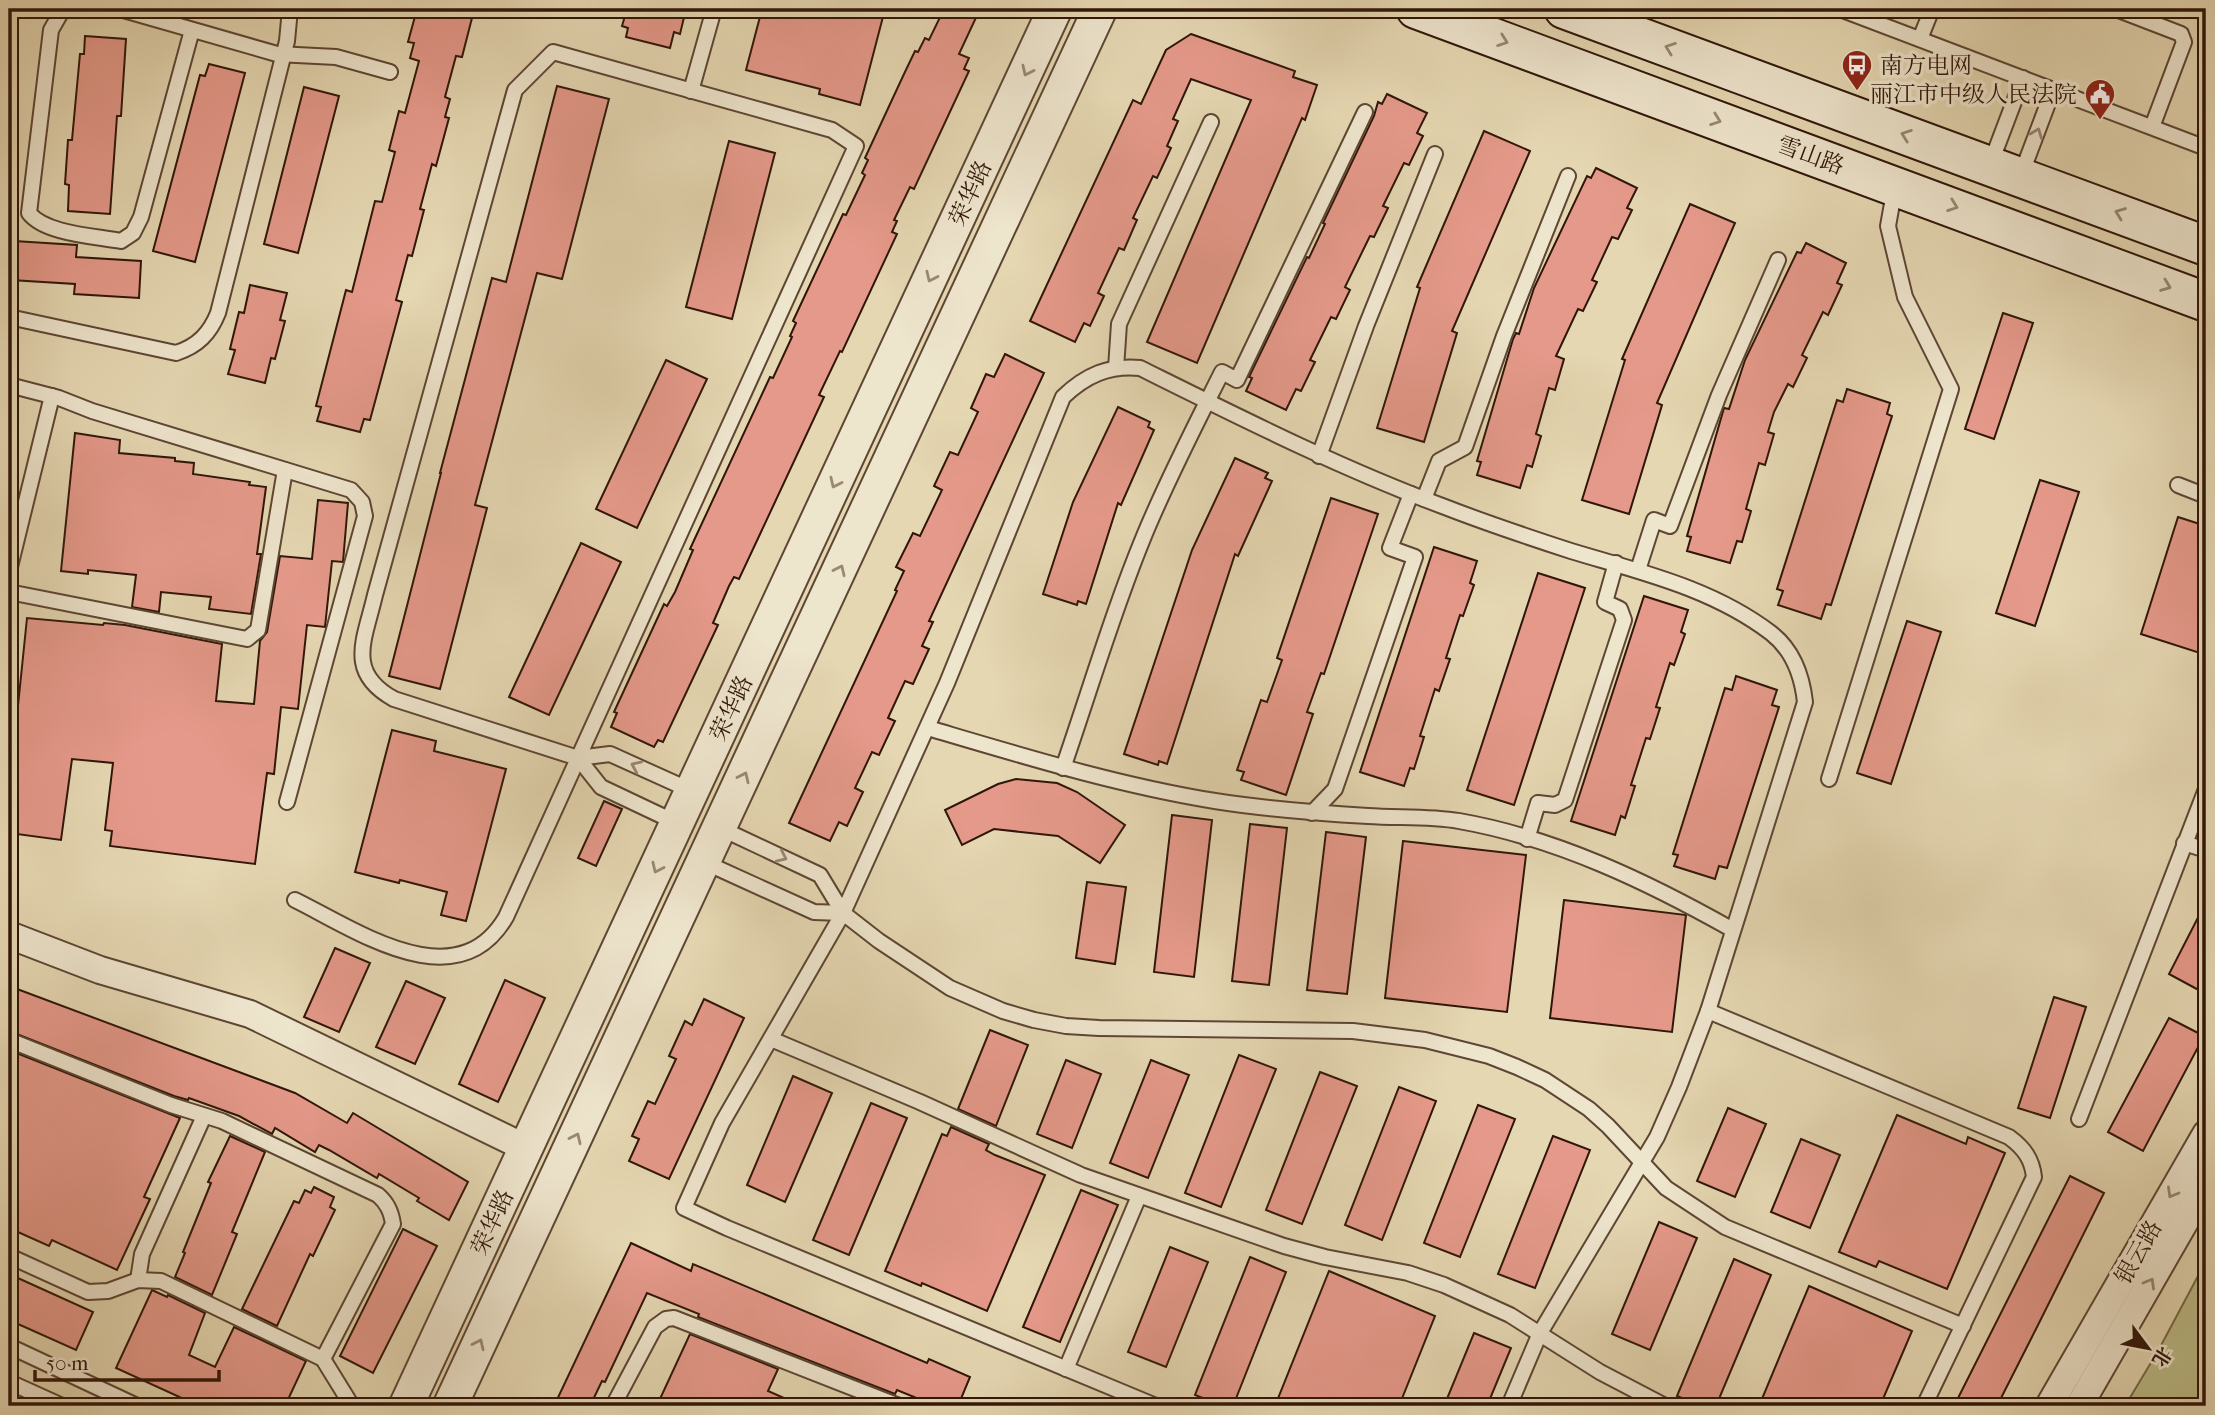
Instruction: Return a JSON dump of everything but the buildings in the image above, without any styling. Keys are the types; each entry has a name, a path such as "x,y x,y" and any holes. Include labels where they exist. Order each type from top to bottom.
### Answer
{"main road":[{"name":"雪山路","path":"1416,9 2206,302"},
{"path":"1571,10 2206,246"}],"street":[{"name":"荣华路","path":"406,1406 1055,9"},
{"name":"荣华路","path":"450,1406 1100,9"},
{"path":"9,935 100,970 250,1014 526,1148"},
{"name":"银云路","path":"2049,1406 2206,1134"},
{"name":"银云路","path":"2079,1406 2206,1185"}],"lane":[{"path":"63,9 51,30 29,213 38,223 50,228 121,241 133,233 141,217 192,30"},
{"path":"120,9 283,54 337,57 390,72"},
{"path":"9,317 176,353 187,350 204,338 218,313 283,54 290,9"},
{"path":"691,91 714,9"},
{"path":"1840,9 2206,148"},
{"path":"1920,39 1931,9"},
{"path":"2116,9 2181,34 2184,42 2152,127"},
{"path":"295,900 407,953 449,957 472,951 492,937 506,917 578,758 856,146 832,130 553,52 515,90 375,595 360,658 374,686 394,699 578,758 610,754 692,791"},
{"path":"2005,171 2023,78"},
{"path":"2005,171 2053,90"},
{"path":"1063,768 1144,535 1222,372 1237,380 1365,112"},
{"path":"1116,368 1119,324 1210,122"},
{"path":"1319,456 1366,326 1435,154"},
{"path":"1312,813 1335,789 1415,556 1390,548 1439,461 1465,447 1504,336 1568,176"},
{"path":"1829,779 1951,389 1905,298 1888,226 1895,185"},
{"path":"1638,570 1654,520 1670,526 1719,395 1778,260"},
{"path":"1156,1406 684,1208 722,1123 843,913 928,728 1007,541 1063,397 1089,376 1116,368 1140,368 1319,456 1417,496 1520,534 1668,579 1728,606 1774,634 1791,656 1804,686 1805,702 1708,1011 1657,1138 1540,1333 1509,1406"},
{"path":"9,385 52,396 92,411 351,490 362,502 365,516 287,802"},
{"path":"9,571 52,396"},
{"path":"9,592 247,639 258,630 285,470"},
{"path":"2178,485 2206,496"},
{"path":"1527,839 1538,803 1555,805 1565,800 1624,620 1620,609 1605,602 1616,564"},
{"path":"928,728 1063,768 1157,791 1312,813 1457,820 1527,839 1605,866 1648,885 1733,930"},
{"path":"578,758 601,787 678,824"},
{"path":"2079,1119 2206,789"},
{"path":"720,828 820,875 843,913 879,941 950,988 1003,1011 1066,1026 1099,1028 1365,1032 1424,1040 1517,1066 1567,1094 1608,1126 1666,1188 1725,1227 1963,1326"},
{"path":"2184,843 2206,850"},
{"path":"704,862 814,912 843,913"},
{"path":"1708,1011 2009,1137 2020,1145 2032,1166 2034,1177 1924,1406"},
{"path":"771,1039 920,1102 1081,1175 1284,1246 1325,1258 1408,1273 1478,1300 1665,1406"},
{"path":"9,1040 171,1105 222,1121 378,1195 388,1207 393,1224 323,1359"},
{"path":"138,1280 142,1254 204,1116"},
{"path":"1066,1369 1139,1196"},
{"path":"9,1256 88,1292 108,1291 138,1280 161,1281 323,1359 352,1406"},
{"path":"612,1406 655,1327 666,1319 674,1318 899,1406"},
{"path":"9,1346 137,1406"},
{"path":"9,1382 62,1406"}],"green space":[{"path":"2206,1261 2206,1406 2125,1406 2158,1351"}],"place":[{"name":"南方电网","path":"1857,92"},
{"name":"丽江市中级人民法院","path":"2100,121"}]}
